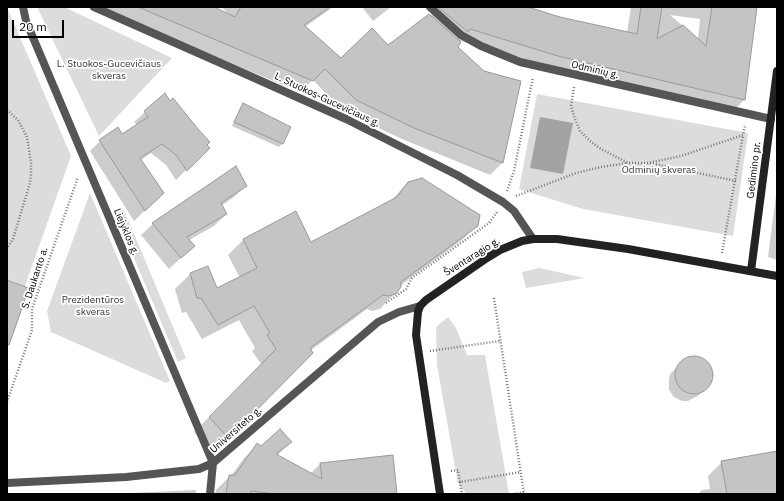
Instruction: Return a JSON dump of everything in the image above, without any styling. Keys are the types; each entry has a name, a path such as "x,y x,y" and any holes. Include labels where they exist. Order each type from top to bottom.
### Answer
{"main road":[{"name":"Gedimino pr.","path":"751,271 777,71"},
{"name":"Šventaragio g.","path":"420,306 435,293 500,250 512,244 533,239 557,239 600,245 777,276"},
{"path":"420,306 416,335 440,494"}],"street":[{"name":"Liejyklos g.","path":"23,7 26,21 213,463"},
{"name":"L. Stuokos-Gucevičiaus g.","path":"94,7 357,124 457,175 504,202 514,211 533,239"},
{"name":"Odminių g.","path":"430,7 461,34 481,46 520,62 576,76 771,119"},
{"name":"Universiteto g.","path":"7,483 126,477 199,469 213,463 378,322 399,312 420,306"},
{"path":"210,494 213,463"}],"path":[{"path":"384,304 406,289 412,278 489,223 504,202 514,171 535,66"},
{"path":"576,76 571,106 574,119 580,130 590,141 601,149 628,163"},
{"path":"7,110 18,120 27,137 32,174 13,239 7,248"},
{"path":"719,266 748,114"},
{"path":"648,163 681,156 743,135"},
{"name":"S. Daukanto a.","path":"7,402 32,330 32,309 84,159"},
{"path":"504,202 576,174 601,167 628,163 648,163 736,181"},
{"path":"494,298 524,493 514,494"},
{"path":"430,351 500,341"},
{"path":"451,471 458,470 462,494"},
{"path":"460,482 521,472"}],"green space":[{"path":"7,7 71,156 25,286 7,279"},
{"name":"L. Stuokos-Gucevičiaus skveras","path":"40,7 64,7 172,58 99,136 38,9"},
{"name":"Odminių skveras","path":"537,94 748,133 733,236 583,209 519,189"},
{"name":"Prezidentūros skveras","path":"90,193 170,381 166,383 51,332 47,311"},
{"path":"124,210 186,358 178,362 115,213"},
{"path":"539,268 585,278 526,288 522,272"},
{"path":"448,317 456,328 467,355 485,355 509,494 467,494 458,484 437,365 436,327"}],"shaded area":[{"path":"540,117 573,123 563,174 530,168"}],"building":[{"path":"138,7 214,7 235,17 241,7 330,7 304,25 341,58 372,28 388,45 429,14 461,42 458,47 484,71 521,81 503,163 414,128 356,100 325,69 313,81"},
{"path":"438,7 528,7 560,17 637,34 641,7 662,7 657,39 683,25 706,46 712,7 757,7 745,100 558,56 470,29 468,32"},
{"path":"165,93 170,101 173,98 210,142 207,145 210,148 187,171 176,155 162,144 140,158 164,193 145,211 99,140 118,127 122,134 148,117 144,111"},
{"path":"243,103 291,127 283,144 234,122"},
{"path":"236,166 247,186 221,203 227,214 187,237 195,246 181,258 152,223"},
{"path":"422,178 480,215 478,226 401,282 401,287 396,294 388,296 383,295 310,348 313,353 239,428 241,429 229,439 209,417 276,349 267,335 270,333 254,306 218,325 201,298 197,298 190,273 208,266 217,288 257,268 243,239 296,211 311,242 397,197 408,182"},
{"path":"7,280 29,288 9,345 7,344"},
{"path":"694,356 704,359 710,365 713,375 710,385 704,391 694,394 684,391 678,385 675,375 678,365 684,359"},
{"path":"280,429 292,442 276,454 322,479 320,463 393,455 397,494 275,494 251,491 251,494 226,494 229,475 235,475 257,443 261,446"},
{"path":"777,451 777,494 727,494 721,461"}]}
